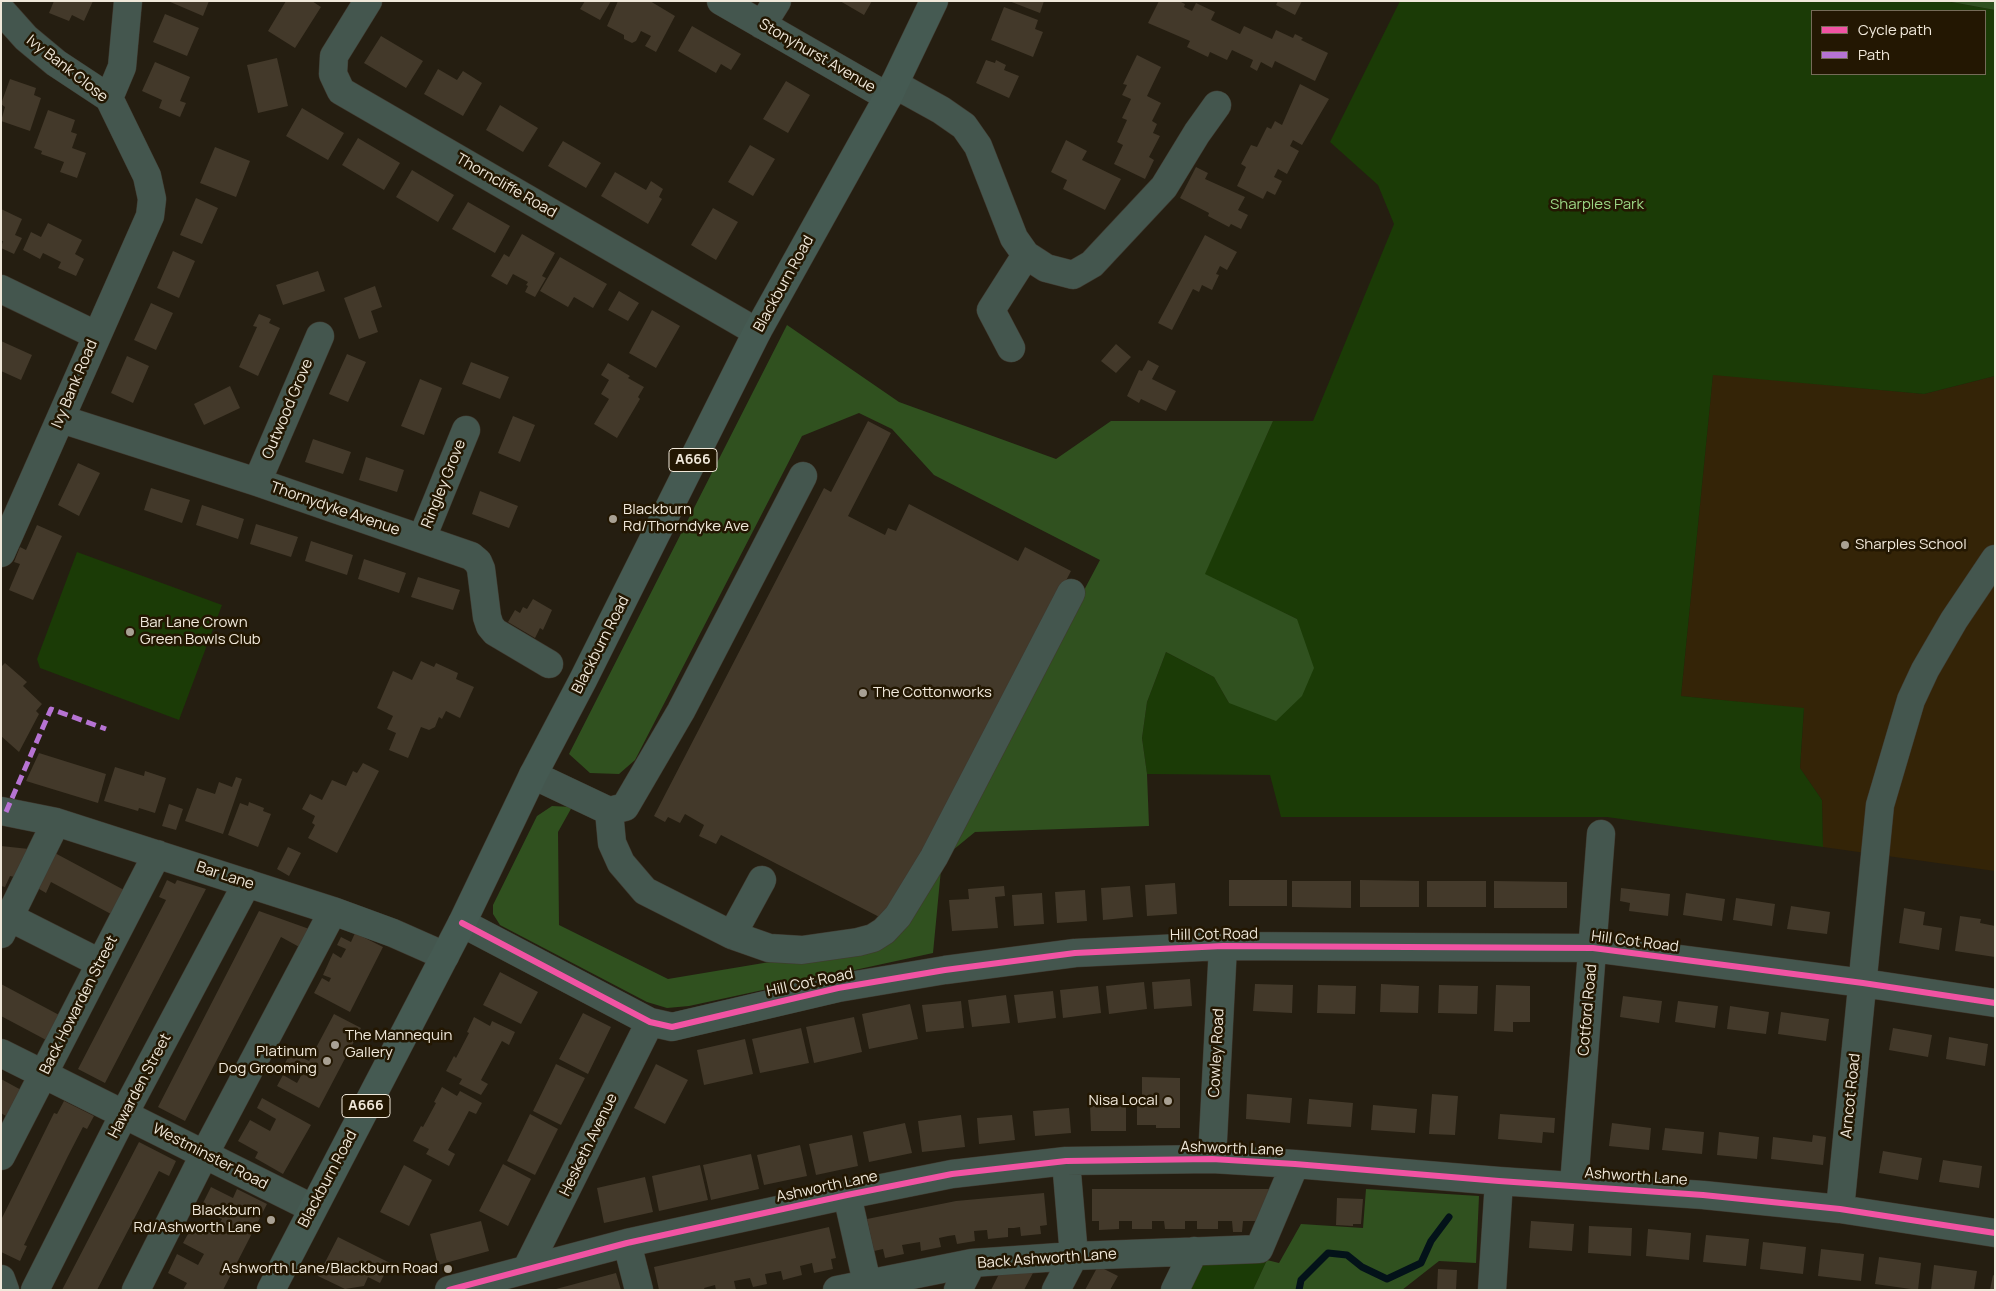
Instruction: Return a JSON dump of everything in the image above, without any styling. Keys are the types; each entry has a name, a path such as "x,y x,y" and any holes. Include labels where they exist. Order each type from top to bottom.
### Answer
{"highway":[{"name":"Blackburn Road","path":"270,1290 462,923 533,775 583,680 757,332 891,90 934,1"}],"street":[{"path":"109,98 122,68 128,1"},
{"name":"Thorncliffe Road","path":"368,1 334,56 333,74 341,90 757,332"},
{"name":"Stonyhurst Avenue","path":"721,1 762,25 891,90 941,110 964,126 978,146 1014,238 1026,255"},
{"path":"762,25 777,1"},
{"name":"Ivy Bank Close","path":"1,10 34,44 56,62 109,98 147,176 152,199 150,216"},
{"path":"1011,348 992,310 1026,255 1046,268 1073,276 1092,264 1164,187 1218,103"},
{"name":"Ivy Bank Road","path":"1,553 150,216"},
{"path":"1,289 96,335"},
{"name":"Outwood Grove","path":"257,482 320,336"},
{"name":"Thornydyke Avenue","path":"61,419 257,482 471,556 478,562 481,569 487,618 490,626 495,632 549,664"},
{"name":"Ringley Grove","path":"422,538 466,430"},
{"path":"533,775 609,811 625,807 682,710 803,476"},
{"name":"Arncot Road","path":"1840,1209 1880,805 1912,700 1925,670 1954,620 1995,559"},
{"path":"609,811 612,843 621,863 645,891 732,935 769,948 802,950 873,938 884,931 898,916 934,857 1070,593"},
{"name":"Bar Lane","path":"1,811 56,822 333,911 393,933 445,956"},
{"path":"56,822 4,922 100,963"},
{"name":"Cotford Road","path":"1574,1185 1602,834"},
{"name":"Back Howarden Street","path":"2,1154 157,854"},
{"path":"732,935 762,880"},
{"name":"Hawarden Street","path":"35,1290 124,1114 247,883"},
{"path":"136,1290 204,1155 333,911"},
{"name":"Hill Cot Road","path":"462,923 650,1022 672,1027 838,988 955,969 1075,953 1223,946 1593,948 1862,983 1995,1003"},
{"name":"Cowley Road","path":"1212,1159 1223,946"},
{"name":"Hesketh Avenue","path":"527,1268 650,1022"},
{"name":"Westminster Road","path":"1,1053 312,1208"},
{"name":"Ashworth Lane","path":"448,1290 627,1243 847,1195 952,1174 1066,1161 1212,1159 1574,1185 1703,1195 1840,1209 1995,1233"},
{"path":"1056,1290 1074,1256 1066,1161"},
{"name":"Back Ashworth Lane","path":"837,1290 865,1286 972,1263 1074,1256 1259,1249 1294,1164"},
{"path":"1492,1290 1499,1181"},
{"path":"847,1195 865,1286"},
{"path":"627,1243 639,1290"},
{"path":"1175,1290 1194,1251"},
{"path":"958,1290 972,1263"},
{"path":"1,1279 4,1290"}],"shaded area":[{"name":"Sharples School","path":"1713,374 1924,394 1995,376 1995,871 1823,847 1822,800 1800,768 1804,709 1681,696"}],"green space":[{"name":"Sharples Park","path":"1400,1 1946,1 1995,10 1995,376 1924,394 1713,375 1681,696 1804,708 1800,768 1822,800 1823,847 1607,817 1281,817 1270,775 1147,774 1142,738 1147,702 1166,652 1214,677 1229,703 1297,619 1204,575 1273,421 1313,421 1394,224 1378,185 1330,142"},
{"path":"1946,1 1995,1 1995,10"},
{"path":"787,325 899,402 1056,459 1111,421 1273,421 1205,574 1297,619 1314,668 1302,696 1276,721 1229,703 1214,677 1166,652 1147,702 1142,738 1147,774 1149,826 975,832 942,859 1100,560 934,475 892,429 859,413 802,436 635,760 619,774 590,773 569,754"},
{"name":"Bar Lane Crown Green Bowls Club","path":"77,552 222,605 179,720 40,668 37,659"},
{"path":"552,806 572,807 558,832 559,925 668,979 883,943 942,859 933,953 689,1006 667,1008 647,1002 500,925 493,914 493,905 537,816"},
{"path":"1366,1189 1479,1196 1476,1263 1439,1261 1402,1290 1253,1290 1267,1260 1279,1263 1301,1224 1363,1228"},
{"path":"1267,1260 1253,1290 1173,1290 1184,1267"}],"building":[{"path":"54,1 93,1 84,21 72,15 69,21 49,13"},
{"path":"168,1 209,1 203,16"},
{"path":"286,1 312,1 321,7 295,48 268,31"},
{"path":"585,1 611,1 600,20 580,9"},
{"path":"618,1 650,1 675,16 656,52 645,46 651,36 641,31 636,41 632,43 624,39 624,35 607,26"},
{"path":"840,1 872,1 864,15"},
{"path":"1009,1 1044,1 1040,13"},
{"path":"1159,1 1179,1 1185,4 1184,7 1192,11 1196,3 1215,12 1211,20 1240,34 1244,26 1272,39 1276,30 1293,38 1295,34 1303,38 1301,40 1328,53 1315,81 1275,61 1272,68 1261,62 1257,71 1250,67 1253,60 1232,50 1227,60 1210,52 1208,57 1187,47 1190,41 1148,23"},
{"path":"1278,1 1302,1 1295,15 1276,5"},
{"path":"1004,7 1038,20 1035,29 1043,32 1033,57 991,40"},
{"path":"165,14 199,28 187,56 153,42"},
{"path":"692,26 741,54 731,70 721,64 716,73 678,51"},
{"path":"381,36 423,61 406,88 364,63"},
{"path":"1137,55 1161,67 1147,96 1161,103 1152,121 1157,124 1153,133 1160,136 1149,157 1154,160 1145,179 1114,164 1123,145 1117,142 1127,120 1122,118 1131,99 1122,95 1127,85 1123,84"},
{"path":"277,58 288,106 258,113 247,65"},
{"path":"986,60 995,63 996,60 1006,65 1004,70 1019,76 1009,98 976,83"},
{"path":"155,62 190,77 180,101 186,103 180,117 159,108 162,100 142,91"},
{"path":"438,69 457,80 463,71 482,83 463,116 424,94"},
{"path":"10,79 36,88 34,95 41,98 30,131 1,121 5,107 1,104"},
{"path":"786,81 810,95 788,133 763,119"},
{"path":"1300,84 1329,99 1302,145 1293,140 1290,146 1299,151 1287,174 1278,169 1274,177 1282,181 1275,195 1267,191 1263,199 1237,186 1246,167 1241,164 1251,145 1257,147 1267,127 1271,129 1275,121 1282,125"},
{"path":"500,105 538,128 523,152 486,130"},
{"path":"302,108 344,133 328,160 286,136"},
{"path":"48,110 75,120 71,132 77,134 72,148 86,153 77,178 60,172 64,162 41,154 42,151 34,148"},
{"path":"358,138 400,163 384,190 342,165"},
{"path":"1066,140 1087,151 1082,160 1121,179 1105,210 1063,189 1067,180 1051,172"},
{"path":"563,141 601,163 586,188 548,166"},
{"path":"750,145 775,159 753,196 728,182"},
{"path":"215,147 250,161 236,197 200,183"},
{"path":"1196,167 1208,173 1205,179 1245,197 1238,210 1248,215 1241,229 1231,224 1229,227 1208,216 1209,213 1180,198"},
{"path":"412,170 454,195 438,222 396,197"},
{"path":"615,172 646,190 651,181 663,189 659,197 662,199 648,224 601,196"},
{"path":"196,198 218,208 202,244 180,235"},
{"path":"468,202 510,226 495,253 452,229"},
{"path":"713,208 738,222 716,260 691,245"},
{"path":"1,209 22,219 15,235 22,238 14,254 1,248 3,241 1,241"},
{"path":"48,223 82,240 75,254 84,259 76,276 58,268 61,262 43,253 40,259 23,250 31,232 41,237"},
{"path":"522,234 555,253 542,276 546,278 535,297 525,292 528,282 513,274 507,285 491,276 504,254 509,257"},
{"path":"1205,235 1237,252 1227,270 1220,266 1216,274 1219,275 1212,290 1202,285 1199,292 1193,289 1172,330 1158,323"},
{"path":"173,251 195,261 179,298 157,288"},
{"path":"560,257 607,284 593,308 574,297 568,307 540,291"},
{"path":"318,271 325,291 283,305 276,285"},
{"path":"375,286 382,307 371,311 378,332 359,339 344,298"},
{"path":"619,291 639,303 628,321 608,310"},
{"path":"151,303 173,313 156,350 134,340"},
{"path":"652,310 680,326 656,368 629,353"},
{"path":"259,314 271,319 269,323 280,328 258,376 239,367 257,327 253,326"},
{"path":"1,341 32,355 21,380 1,371"},
{"path":"1116,344 1131,357 1116,373 1101,361"},
{"path":"347,354 366,362 348,402 329,394"},
{"path":"127,356 149,366 133,403 111,393"},
{"path":"1148,360 1159,366 1152,379 1176,391 1166,411 1141,399 1139,403 1127,396 1139,370 1142,371"},
{"path":"471,362 509,377 500,399 462,384"},
{"path":"608,363 644,387 638,397 640,399 617,438 594,424 609,399 601,394 609,380 601,375"},
{"path":"420,379 442,388 424,435 401,426"},
{"path":"230,386 240,408 204,425 194,404"},
{"path":"513,416 535,425 520,462 498,453"},
{"name":"The Cottonworks","path":"868,421 891,433 848,516 885,535 888,528 896,531 909,504 1018,561 1025,547 1071,571 889,922 721,835 716,844 699,836 704,825 685,814 680,823 668,817 665,822 654,816 824,488 831,492"},
{"path":"313,439 351,452 343,474 305,462"},
{"path":"366,457 404,470 397,492 359,480"},
{"path":"78,463 100,473 79,516 58,505"},
{"path":"151,488 190,500 182,523 144,510"},
{"path":"480,491 518,506 509,528 472,514"},
{"path":"202,505 244,519 238,539 196,525"},
{"path":"256,524 298,537 291,557 250,544"},
{"path":"37,525 62,536 33,600 9,590 20,564 14,562 20,547 26,550"},
{"path":"311,541 353,555 347,575 305,561"},
{"path":"364,559 406,573 399,593 358,579"},
{"path":"418,577 460,590 453,610 411,597"},
{"path":"533,599 552,610 543,630 540,628 535,638 508,622 515,610 520,613 523,607 527,609"},
{"path":"421,661 434,667 436,663 458,673 456,679 474,687 460,718 446,711 442,719 439,717 435,727 429,730 421,727 408,758 389,750 396,733 387,729 393,716 377,708 393,671 412,680"},
{"path":"5,663 27,682 23,686 42,704 36,711 39,714 19,752 1,736 1,667"},
{"path":"39,753 106,774 98,803 26,781"},
{"path":"363,763 379,771 337,853 308,838 315,825 312,823 315,816 302,809 310,794 322,800 332,780 346,786 353,771 357,773"},
{"path":"115,767 144,776 145,771 166,778 155,813 139,808 138,811 104,801"},
{"path":"236,777 242,779 223,834 185,821 197,788 215,794 219,782 232,787"},
{"path":"249,802 264,808 263,811 271,814 258,847 228,835 240,803 248,806"},
{"path":"169,804 183,809 176,830 162,826"},
{"path":"1,846 29,849 15,877 10,876 5,887 1,886"},
{"path":"288,847 301,853 289,876 277,869"},
{"path":"53,852 124,890 111,914 51,882 46,893 34,886"},
{"path":"167,880 175,884 177,880 206,889 105,1083 78,1069 166,900 159,897"},
{"path":"1229,880 1287,880 1287,906 1229,906"},
{"path":"1360,880 1419,881 1419,907 1360,907"},
{"path":"1292,881 1351,881 1351,908 1292,907"},
{"path":"1427,881 1486,881 1486,907 1427,907"},
{"path":"1494,881 1567,882 1567,908 1494,908"},
{"path":"1175,883 1177,914 1147,916 1145,885"},
{"path":"1004,886 1005,896 995,897 998,928 952,931 949,900 969,899 968,889"},
{"path":"1130,886 1133,917 1103,920 1101,888"},
{"path":"1621,888 1670,894 1668,916 1629,911 1630,903 1620,901"},
{"path":"1085,890 1087,921 1057,923 1055,892"},
{"path":"1042,893 1044,924 1014,926 1012,895"},
{"path":"1686,893 1725,899 1722,921 1683,915"},
{"path":"1736,898 1775,904 1772,926 1733,920"},
{"path":"1791,906 1830,912 1827,934 1787,929"},
{"path":"1904,908 1925,912 1923,925 1942,928 1939,950 1899,943"},
{"path":"259,911 312,930 303,949 281,937 185,1121 158,1107"},
{"path":"1960,916 1981,919 1980,923 1995,926 1995,957 1955,951"},
{"path":"355,933 383,947 350,1012 314,993 322,978 329,982 331,978 323,975 333,953 341,958 346,949 337,945 341,937 351,942"},
{"path":"500,972 538,992 521,1024 483,1005"},
{"path":"1190,979 1192,1006 1154,1009 1152,982"},
{"path":"1144,982 1147,1009 1109,1014 1106,986"},
{"path":"1,984 61,1016 48,1041 1,1016"},
{"path":"1255,984 1293,985 1292,1013 1253,1011"},
{"path":"1381,984 1419,986 1418,1013 1380,1012"},
{"path":"1318,985 1356,986 1355,1014 1317,1013"},
{"path":"1439,985 1478,986 1477,1014 1438,1013"},
{"path":"1496,985 1530,986 1530,1022 1513,1022 1513,1032 1494,1031"},
{"path":"1098,986 1101,1013 1063,1018 1060,990"},
{"path":"1053,991 1056,1018 1018,1023 1014,995"},
{"path":"1006,995 1010,1023 972,1027 968,1000"},
{"path":"1623,996 1662,1001 1659,1023 1620,1017"},
{"path":"961,1001 964,1028 926,1032 922,1005"},
{"path":"1678,1001 1718,1006 1715,1028 1675,1022"},
{"path":"910,1004 918,1039 869,1049 862,1014"},
{"path":"1730,1006 1769,1012 1766,1034 1727,1029"},
{"path":"1781,1012 1829,1019 1826,1041 1778,1034"},
{"path":"583,1013 611,1027 588,1074 559,1059"},
{"path":"334,1014 361,1028 319,1108 277,1086 283,1075 297,1083 302,1074 284,1065 291,1052 309,1061"},
{"path":"474,1017 490,1026 492,1021 515,1032 509,1045 502,1041 481,1080 488,1084 481,1095 459,1084 462,1079 446,1071 454,1056 456,1058 469,1033 467,1032"},
{"path":"854,1017 862,1052 814,1063 806,1027"},
{"path":"801,1028 809,1063 760,1073 752,1039"},
{"path":"1893,1028 1932,1035 1928,1057 1889,1050"},
{"path":"1949,1037 1988,1044 1985,1066 1946,1059"},
{"path":"745,1039 753,1074 704,1085 697,1050"},
{"path":"556,1064 585,1078 561,1125 533,1111"},
{"path":"656,1064 688,1080 665,1124 634,1108"},
{"path":"1142,1077 1180,1078 1180,1128 1156,1128 1156,1125 1137,1125 1137,1104 1142,1104"},
{"path":"1,1079 23,1091 9,1118 1,1113"},
{"path":"442,1087 457,1096 460,1091 482,1103 476,1114 469,1111 448,1150 455,1154 449,1166 426,1154 429,1149 413,1141 436,1103 434,1102"},
{"path":"1247,1094 1292,1098 1290,1123 1246,1119"},
{"path":"1432,1094 1458,1096 1455,1135 1429,1134"},
{"path":"262,1098 311,1125 283,1174 255,1158 258,1152 238,1141 250,1120 270,1131 276,1119 257,1108"},
{"path":"1309,1099 1353,1103 1351,1127 1307,1124"},
{"path":"64,1101 94,1116 87,1129 83,1127 68,1156 24,1245 27,1246 20,1261 1,1252 1,1220 54,1113 57,1114"},
{"path":"1373,1105 1417,1109 1415,1133 1371,1130"},
{"path":"1090,1106 1126,1106 1126,1131 1091,1131"},
{"path":"1069,1108 1071,1133 1035,1136 1033,1111"},
{"path":"530,1114 558,1129 535,1175 507,1161"},
{"path":"1500,1114 1555,1118 1554,1133 1543,1132 1542,1143 1498,1139"},
{"path":"961,1115 965,1147 922,1152 918,1121"},
{"path":"1012,1115 1015,1140 979,1144 977,1118"},
{"path":"905,1123 912,1153 869,1162 863,1132"},
{"path":"1612,1123 1651,1128 1649,1150 1609,1146"},
{"path":"1665,1128 1704,1132 1702,1154 1662,1150"},
{"path":"1719,1132 1759,1137 1757,1159 1717,1155"},
{"path":"852,1135 858,1166 816,1175 809,1144"},
{"path":"1813,1135 1826,1137 1823,1165 1771,1159 1773,1137 1812,1142"},
{"path":"139,1142 176,1161 169,1176 159,1171 97,1290 62,1290"},
{"path":"800,1145 807,1176 764,1185 757,1155"},
{"path":"1883,1151 1922,1158 1918,1180 1879,1173"},
{"path":"751,1154 759,1189 711,1200 703,1165"},
{"path":"1943,1160 1982,1166 1979,1188 1939,1182"},
{"path":"503,1164 531,1179 508,1226 479,1211"},
{"path":"404,1165 432,1180 409,1226 380,1212"},
{"path":"700,1165 708,1200 659,1211 652,1176"},
{"path":"645,1177 653,1212 604,1223 597,1188"},
{"path":"211,1187 233,1198 237,1189 267,1204 223,1290 183,1290 187,1283 168,1273 177,1254 198,1265 204,1254 183,1243 194,1223 214,1234 222,1219 200,1209"},
{"path":"1092,1189 1276,1189 1260,1221 1243,1221 1242,1232 1233,1232 1232,1221 1218,1221 1218,1229 1197,1229 1197,1221 1185,1221 1185,1229 1165,1229 1164,1221 1152,1221 1152,1229 1132,1229 1132,1221 1119,1221 1119,1229 1099,1230 1099,1221 1092,1221"},
{"path":"1044,1193 1047,1225 1040,1226 1041,1234 1021,1236 1020,1227 1008,1228 1008,1237 988,1239 987,1230 974,1231 975,1241 957,1244 955,1235 948,1236 939,1238 941,1247 921,1251 920,1242 902,1245 904,1254 885,1258 883,1249 874,1251 867,1219 956,1201"},
{"path":"1337,1198 1363,1199 1361,1224 1353,1224 1353,1226 1336,1225"},
{"path":"481,1221 489,1251 438,1265 430,1234"},
{"path":"1531,1221 1574,1224 1572,1251 1529,1248"},
{"path":"1589,1226 1632,1228 1631,1256 1588,1253"},
{"path":"829,1227 836,1258 831,1259 833,1269 814,1273 812,1263 800,1266 802,1275 783,1280 781,1271 765,1274 767,1284 753,1287 750,1278 734,1281 736,1290 716,1290 715,1285 704,1288 705,1290 659,1290 654,1267"},
{"path":"1648,1229 1691,1233 1689,1260 1646,1256"},
{"path":"1706,1235 1749,1239 1746,1266 1703,1262"},
{"path":"338,1237 390,1263 380,1283 368,1277 364,1286 345,1289 318,1276"},
{"path":"1763,1242 1806,1247 1803,1274 1760,1269"},
{"path":"1821,1249 1864,1254 1861,1281 1818,1276"},
{"path":"1879,1257 1921,1263 1918,1290 1875,1284"},
{"path":"1934,1265 1977,1271 1974,1290 1931,1290"},
{"path":"1098,1266 1118,1276 1110,1290 1085,1290"},
{"path":"1438,1269 1457,1270 1456,1290 1437,1290"},
{"path":"1001,1270 1034,1271 1024,1290 991,1290"},
{"path":"616,1273 621,1290 556,1290 556,1289"},
{"path":"1993,1275 1995,1276 1995,1290 1990,1290"}],"waterway":[{"path":"1299,1290 1301,1280 1328,1253 1347,1255 1362,1267 1387,1279 1421,1263 1431,1241 1449,1217"}],"marked path":[{"path":"6,812 51,709 106,729"}],"cycle path":[{"path":"462,923 650,1022 672,1027 838,988 945,970 1075,953 1223,946 1593,948 1863,983 1995,1003"},
{"path":"449,1290 627,1243 847,1195 952,1174 1066,1161 1212,1159 1703,1195 1840,1209 1995,1233"}],"place":[{"name":"Blackburn Rd/Thorndyke Ave","path":"613,519"},
{"name":"Sharples School","path":"1845,545"},
{"name":"Bar Lane Crown Green Bowls Club","path":"130,632"},
{"name":"The Cottonworks","path":"863,693"},
{"name":"The Mannequin Gallery","path":"335,1045"},
{"name":"Platinum Dog Grooming","path":"327,1061"},
{"name":"Nisa Local","path":"1168,1101"},
{"name":"Blackburn Rd/Ashworth Lane","path":"271,1220"},
{"name":"Ashworth Lane/Blackburn Road","path":"448,1269"}]}
